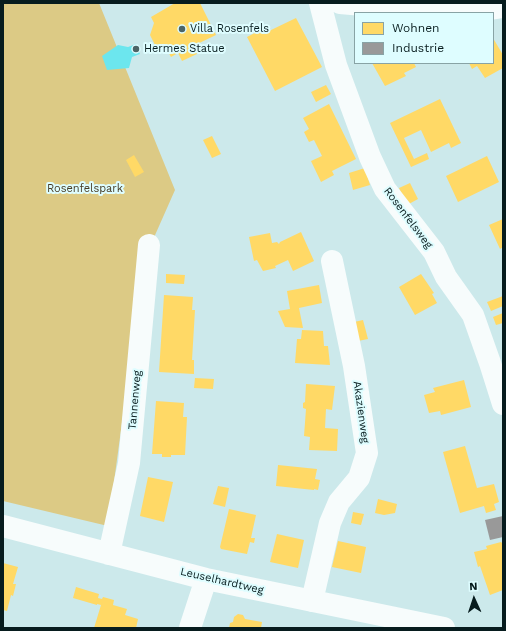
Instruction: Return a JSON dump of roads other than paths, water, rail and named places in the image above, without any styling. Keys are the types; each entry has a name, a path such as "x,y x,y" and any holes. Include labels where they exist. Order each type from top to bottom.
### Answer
{"street":[{"name":"Rosenfelsweg","path":"320,3 336,65 373,164 385,189 434,252 446,277 473,315 503,404"},
{"path":"347,3 420,10 478,12 503,7"},
{"name":"Tannenweg","path":"109,554 129,462 149,244"},
{"name":"Akazienweg","path":"312,601 330,523 339,502 359,478 367,453 354,366 332,261"},
{"name":"Leuselhardtweg","path":"3,526 206,579 444,628"},
{"path":"190,628 206,579"}],"water":[{"path":"136,44 140,54 132,57 129,68 107,70 102,56 118,45 128,47"}],"place":[{"name":"Villa Rosenfels","path":"182,29"},
{"name":"Hermes Statue","path":"136,49"}],"park label":[{"name":"Rosenfelspark","path":"85,189"}]}
